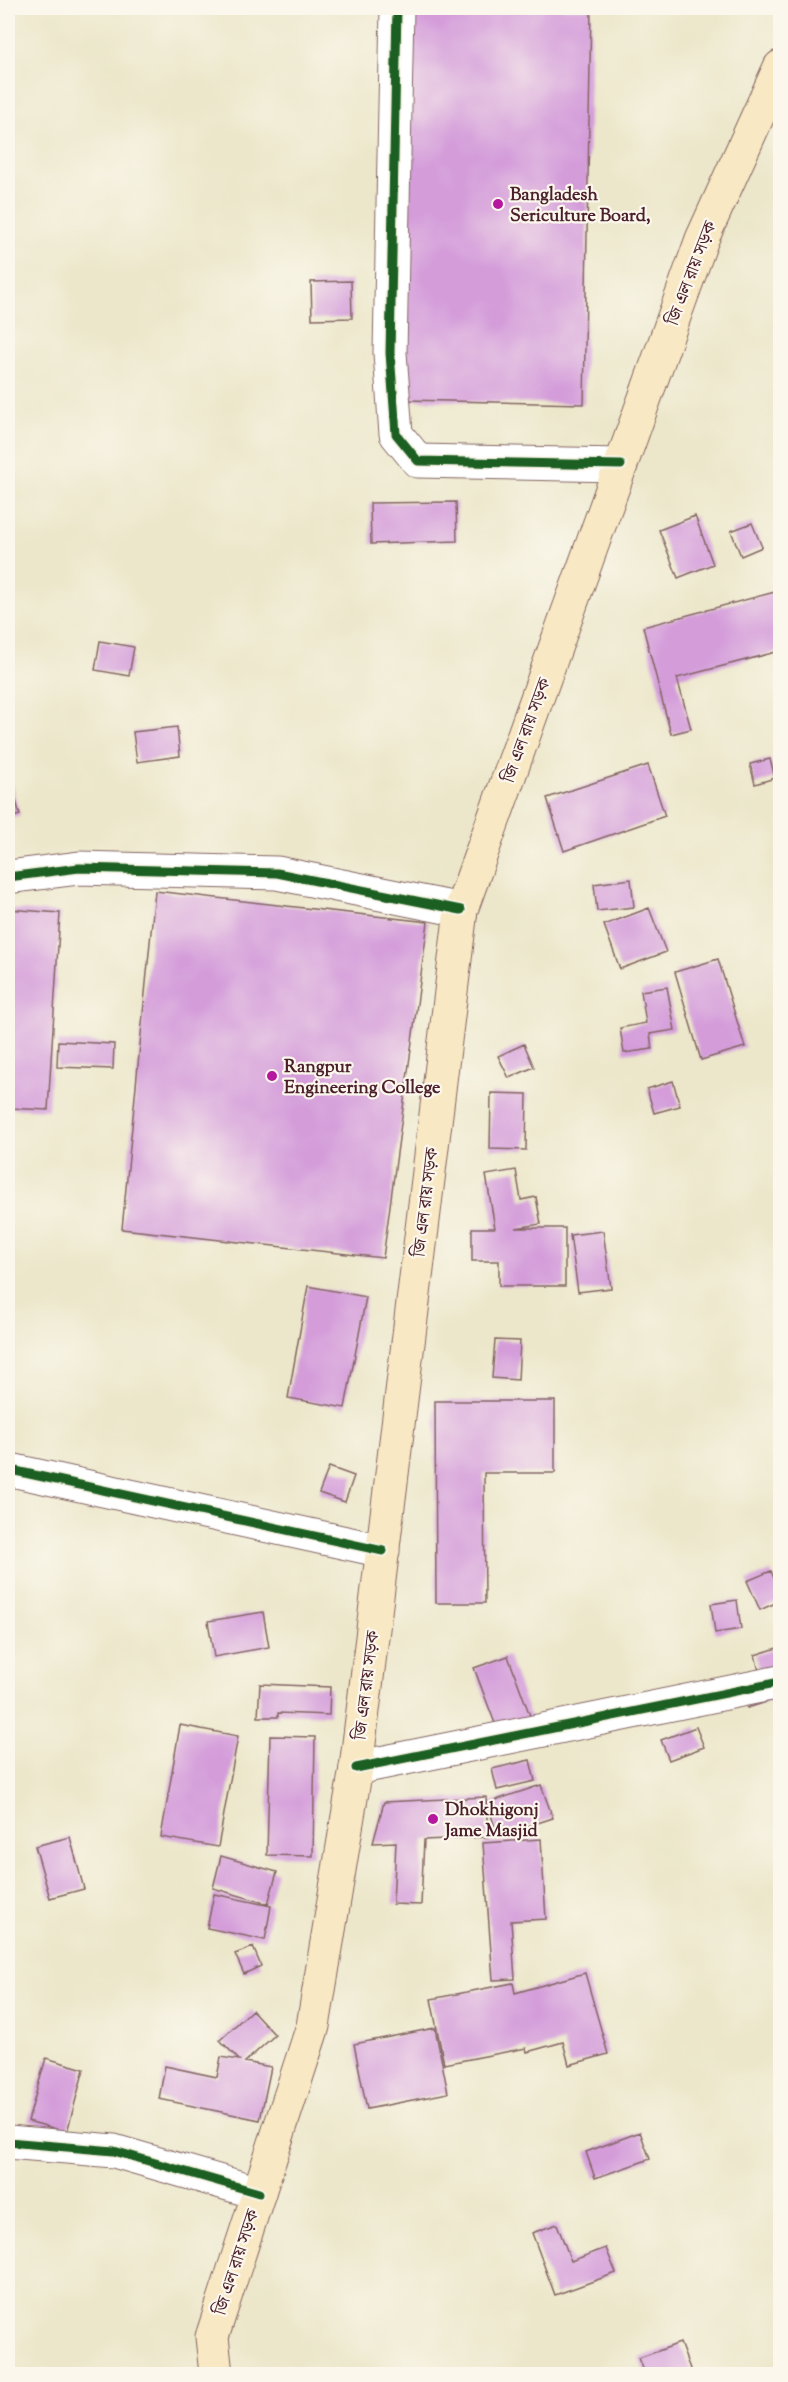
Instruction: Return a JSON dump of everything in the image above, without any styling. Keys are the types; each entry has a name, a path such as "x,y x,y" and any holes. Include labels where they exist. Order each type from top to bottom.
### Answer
{"main road":[{"name":"জি এল রায় সড়ক","path":"216,2374 212,2337 313,2026 356,1768 461,910 702,239 780,67"}],"street":[{"path":"397,8 390,353 396,434 418,461 621,465"},
{"path":"8,877 79,868 277,873 461,910"},
{"path":"10,1470 383,1551"},
{"path":"356,1768 780,1682"},
{"path":"8,2142 114,2151 259,2193"}],"building":[{"name":"Bangladesh Sericulture Board,","path":"413,8 591,8 584,404 405,400"},
{"path":"351,281 352,318 312,319 311,282"},
{"path":"456,502 457,541 371,544 370,503"},
{"path":"695,516 713,564 678,578 659,530"},
{"path":"752,523 762,547 741,556 731,531"},
{"path":"775,592 780,614 780,651 677,678 691,729 671,734 643,627"},
{"path":"100,641 134,647 129,676 95,670"},
{"path":"177,727 180,756 137,762 133,732"},
{"path":"770,759 775,778 755,784 750,764"},
{"path":"648,765 665,816 564,851 547,798"},
{"path":"8,773 20,815 8,818"},
{"path":"631,879 634,907 597,911 594,884"},
{"name":"Rangpur Engineering College","path":"155,891 428,922 383,1258 122,1229"},
{"path":"649,908 666,952 620,969 604,925"},
{"path":"8,909 60,913 48,1110 8,1108"},
{"path":"718,959 745,1047 701,1060 675,972"},
{"path":"667,987 675,1030 650,1034 652,1049 624,1053 620,1028 646,1023 641,991"},
{"path":"58,1041 114,1044 113,1069 57,1067"},
{"path":"524,1044 534,1067 509,1078 498,1056"},
{"path":"673,1081 680,1106 654,1113 647,1089"},
{"path":"491,1093 527,1094 526,1150 490,1149"},
{"path":"516,1170 521,1200 536,1197 541,1224 516,1228 565,1228 565,1286 499,1286 499,1261 472,1261 472,1228 495,1228 486,1175"},
{"path":"603,1231 611,1288 578,1292 570,1235"},
{"path":"308,1286 366,1297 345,1408 288,1398"},
{"path":"495,1340 520,1341 518,1380 492,1378"},
{"path":"435,1401 555,1401 555,1473 484,1473 485,1603 436,1603"},
{"path":"329,1467 354,1476 345,1502 319,1493"},
{"path":"771,1571 780,1593 780,1601 760,1610 747,1581"},
{"path":"737,1600 741,1629 715,1633 711,1604"},
{"path":"263,1612 269,1647 214,1657 208,1621"},
{"path":"780,1647 780,1698 747,1708 738,1678 759,1671 755,1655"},
{"path":"508,1656 532,1721 499,1734 474,1668"},
{"path":"260,1684 330,1687 329,1715 278,1713 278,1717 258,1717"},
{"path":"180,1725 238,1736 218,1847 161,1837"},
{"path":"696,1727 704,1747 669,1760 661,1740"},
{"path":"270,1736 315,1737 313,1856 267,1855"},
{"path":"530,1760 535,1781 497,1790 492,1769"},
{"path":"541,1785 553,1818 498,1836 487,1803"},
{"name":"Dhokhigonj Jame Masjid","path":"486,1797 488,1837 424,1840 421,1905 393,1904 396,1842 373,1843 384,1802"},
{"path":"70,1837 84,1889 50,1898 35,1846"},
{"path":"541,1839 546,1919 511,1921 515,1979 493,1980 483,1843"},
{"path":"221,1856 277,1872 268,1904 213,1888"},
{"path":"214,1894 271,1906 265,1940 207,1928"},
{"path":"253,1947 261,1966 244,1974 235,1954"},
{"path":"585,1973 608,2054 569,2065 563,2042 527,2052 526,2048 444,2064 431,1999 513,1983 515,1993"},
{"path":"252,2010 275,2035 245,2062 271,2067 260,2120 159,2099 165,2066 217,2077 221,2057 239,2060 220,2040"},
{"path":"435,2028 448,2093 367,2109 354,2044"},
{"path":"46,2058 84,2069 67,2132 28,2121"},
{"path":"640,2132 650,2159 595,2178 586,2152"},
{"path":"557,2224 571,2261 606,2248 616,2273 555,2295 532,2233"},
{"path":"680,2343 692,2374 645,2374 639,2358"}],"cycle path":[{"path":"397,8 390,353 396,434 418,461 621,465"},
{"path":"8,877 79,868 277,873 461,910"},
{"path":"11,1470 383,1551"},
{"path":"356,1768 780,1682"},
{"path":"8,2142 114,2151 259,2193"}],"place":[{"name":"Bangladesh Sericulture Board,","path":"498,204"},
{"name":"Rangpur Engineering College","path":"272,1076"},
{"name":"Dhokhigonj Jame Masjid","path":"433,1819"}]}
